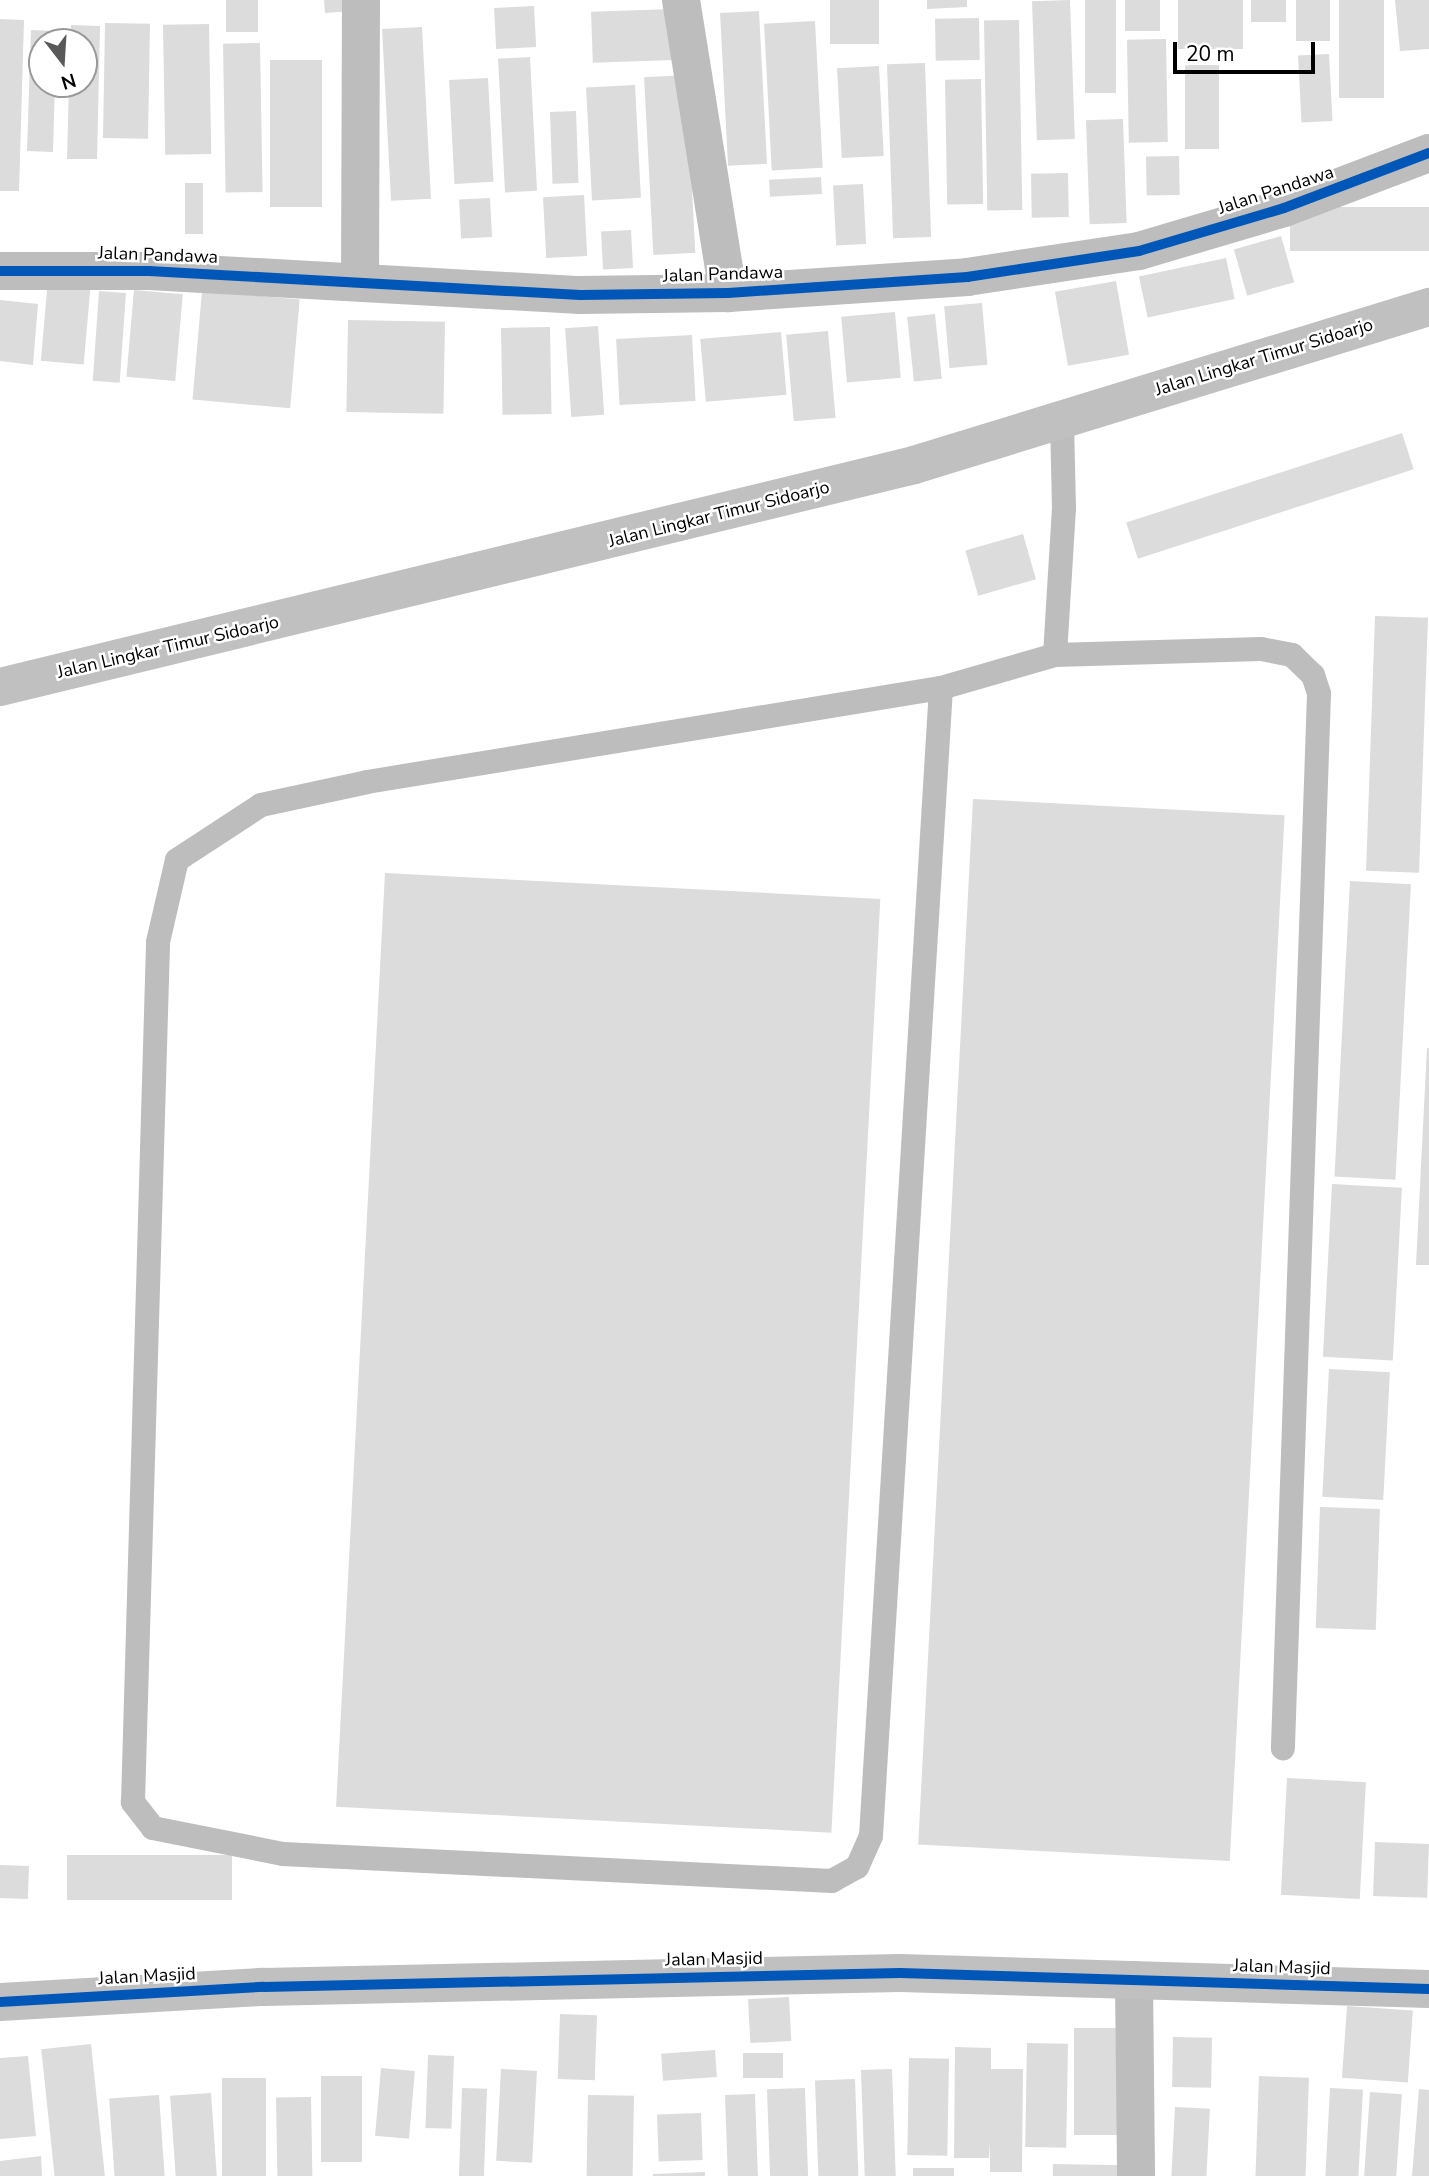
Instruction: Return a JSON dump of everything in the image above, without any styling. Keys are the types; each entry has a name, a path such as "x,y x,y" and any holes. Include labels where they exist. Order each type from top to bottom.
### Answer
{"main road":[{"name":"Jalan Lingkar Timur Sidoarjo","path":"0,687 914,466 1062,418 1429,307"},
{"name":"Jalan Masjid","path":"0,2002 264,1987 900,1973 1429,1989"}],"street":[{"path":"360,282 361,0"},
{"path":"681,0 727,293"},
{"name":"Jalan Pandawa","path":"0,271 149,271 580,295 727,293 967,277 1139,251 1284,208 1429,153"},
{"path":"1134,1980 1136,2176"}],"lane":[{"path":"1055,655 1064,509 1062,418"},
{"path":"941,688 871,1836 857,1867 832,1881 283,1854 153,1828 133,1802 158,942 177,860 261,805 368,782 941,688 1055,655 1261,649 1292,655 1313,675 1319,694 1283,1748"}],"building":[{"path":"226,0 258,0 258,32 226,32"},
{"path":"324,0 351,0 352,11 325,13"},
{"path":"830,0 879,0 879,44 830,44"},
{"path":"927,0 967,0 967,7 927,9"},
{"path":"1070,0 1075,139 1037,140 1032,1"},
{"path":"1085,0 1116,0 1116,93 1085,93"},
{"path":"1125,0 1160,0 1160,31 1125,31"},
{"path":"1178,0 1243,0 1243,49 1178,49"},
{"path":"1251,0 1286,0 1286,22 1251,22"},
{"path":"1296,0 1330,0 1330,41 1296,41"},
{"path":"1339,0 1384,0 1384,98 1339,98"},
{"path":"1395,0 1429,0 1429,49 1400,51"},
{"path":"534,6 536,47 496,49 494,8"},
{"path":"672,9 674,60 593,63 591,12"},
{"path":"759,11 767,164 728,166 720,13"},
{"path":"979,18 980,60 936,61 935,19"},
{"path":"0,19 24,20 19,191 0,191"},
{"path":"1019,20 1022,210 987,211 984,21"},
{"path":"815,21 823,168 772,170 764,24"},
{"path":"105,23 150,24 148,139 103,138"},
{"path":"209,24 211,154 165,155 163,25"},
{"path":"71,25 100,26 97,159 67,159 69,98 98,98 98,28 71,28"},
{"path":"422,27 431,199 391,201 382,29"},
{"path":"1166,39 1168,142 1129,143 1127,40"},
{"path":"260,43 263,192 226,193 223,44"},
{"path":"1329,54 1333,121 1302,123 1298,56"},
{"path":"530,57 537,191 505,192 498,59"},
{"path":"270,60 322,60 322,207 270,207"},
{"path":"925,63 931,237 893,238 887,64"},
{"path":"1185,65 1219,65 1219,149 1185,149"},
{"path":"879,66 884,156 842,158 837,68"},
{"path":"686,75 695,253 653,255 644,77"},
{"path":"488,78 493,182 454,184 449,80"},
{"path":"981,79 983,204 947,205 945,80"},
{"path":"635,85 641,198 592,200 586,88"},
{"path":"29,98 55,98 53,152 27,151"},
{"path":"576,111 579,183 553,184 550,112"},
{"path":"1123,119 1127,223 1090,224 1086,120"},
{"path":"1179,156 1180,195 1147,196 1146,157"},
{"path":"1068,173 1069,217 1032,218 1031,174"},
{"path":"821,177 822,194 770,197 769,180"},
{"path":"185,183 203,183 203,234 185,234"},
{"path":"863,184 866,244 836,245 833,186"},
{"path":"584,195 587,256 546,258 543,197"},
{"path":"490,198 492,237 461,239 459,200"},
{"path":"1290,207 1429,207 1429,251 1290,251"},
{"path":"631,230 633,268 603,270 601,232"},
{"path":"1281,236 1294,282 1247,296 1234,250"},
{"path":"1226,258 1235,299 1148,318 1139,277"},
{"path":"48,279 91,283 84,364 41,361"},
{"path":"1116,281 1129,355 1068,366 1055,292"},
{"path":"134,290 183,294 175,381 126,377"},
{"path":"99,291 126,293 120,383 93,381"},
{"path":"202,291 300,300 290,408 193,400"},
{"path":"0,300 38,304 33,365 0,361"},
{"path":"982,303 987,365 950,368 944,306"},
{"path":"895,312 901,378 847,382 841,317"},
{"path":"935,314 942,379 914,382 907,317"},
{"path":"348,320 445,322 443,414 346,412"},
{"path":"598,326 604,415 571,417 565,328"},
{"path":"550,327 552,414 503,415 501,328"},
{"path":"828,331 836,418 794,421 786,335"},
{"path":"781,332 786,395 706,402 700,339"},
{"path":"692,335 695,401 620,405 616,339"},
{"path":"1402,433 1414,469 1138,559 1126,523"},
{"path":"1023,534 1036,579 978,596 965,551"},
{"path":"1375,616 1428,618 1419,873 1366,871"},
{"path":"973,799 1285,815 1230,1861 918,1845"},
{"path":"385,873 880,899 831,1833 336,1807"},
{"path":"1350,881 1411,884 1395,1180 1335,1177"},
{"path":"1427,1048 1429,1265 1416,1265"},
{"path":"1332,1184 1402,1188 1393,1360 1323,1357"},
{"path":"1329,1369 1390,1372 1383,1500 1322,1497"},
{"path":"1320,1507 1380,1509 1376,1630 1316,1628"},
{"path":"1287,1778 1366,1782 1360,1899 1281,1895"},
{"path":"1375,1842 1429,1844 1427,1898 1373,1896"},
{"path":"67,1855 232,1855 232,1900 67,1900"},
{"path":"0,1865 29,1866 28,1899 0,1898"},
{"path":"789,1997 791,2041 750,2043 748,1999"},
{"path":"1347,2006 1413,2011 1408,2082 1342,2078"},
{"path":"560,2014 597,2015 595,2080 558,2079"},
{"path":"1074,2028 1129,2028 1129,2135 1074,2135"},
{"path":"1173,2037 1212,2038 1211,2088 1172,2087"},
{"path":"1027,2043 1068,2044 1066,2148 1025,2147"},
{"path":"91,2044 105,2176 55,2176 41,2049"},
{"path":"955,2047 991,2048 991,2069 1023,2069 1022,2172 990,2172 990,2141 989,2158 954,2158"},
{"path":"715,2050 717,2077 663,2081 661,2054"},
{"path":"743,2053 783,2053 783,2078 743,2078"},
{"path":"428,2055 454,2056 451,2129 425,2128"},
{"path":"28,2056 36,2136 0,2139 0,2058"},
{"path":"909,2058 949,2059 947,2156 907,2155"},
{"path":"381,2068 415,2071 409,2139 375,2136"},
{"path":"501,2069 537,2071 532,2163 496,2161"},
{"path":"892,2069 896,2176 865,2176 861,2070"},
{"path":"321,2076 362,2076 362,2162 321,2162"},
{"path":"1259,2076 1309,2078 1306,2176 1256,2176"},
{"path":"222,2078 266,2078 266,2176 222,2176"},
{"path":"855,2079 858,2176 818,2176 815,2080"},
{"path":"462,2088 487,2089 484,2176 459,2176"},
{"path":"805,2088 808,2176 770,2176 767,2089"},
{"path":"1330,2088 1363,2090 1358,2176 1325,2176"},
{"path":"1419,2089 1429,2090 1429,2176 1412,2176"},
{"path":"1370,2092 1402,2094 1396,2176 1364,2176"},
{"path":"211,2093 217,2176 176,2176 170,2096"},
{"path":"755,2094 758,2176 728,2176 725,2095"},
{"path":"159,2095 165,2176 115,2176 109,2098"},
{"path":"588,2095 634,2096 633,2176 587,2176"},
{"path":"311,2097 312,2176 277,2176 276,2098"},
{"path":"1175,2107 1210,2109 1206,2176 1171,2176"},
{"path":"701,2113 703,2160 659,2162 657,2115"},
{"path":"41,2156 42,2176 0,2176 0,2161"},
{"path":"1053,2164 1125,2165 1125,2176 1053,2176"},
{"path":"913,2168 954,2168 954,2176 913,2176"},
{"path":"705,2172 705,2176 653,2176 653,2174"}],"cycle path":[{"path":"0,271 149,271 580,295 728,293 967,277 1139,251 1284,208 1429,153"},
{"path":"0,2002 264,1987 900,1973 1429,1989"}]}
